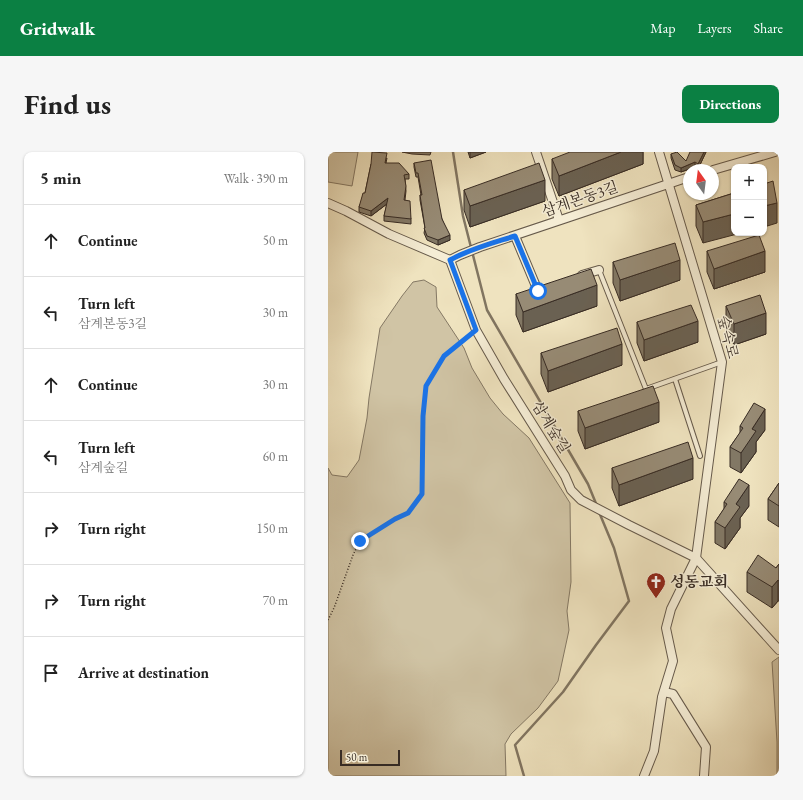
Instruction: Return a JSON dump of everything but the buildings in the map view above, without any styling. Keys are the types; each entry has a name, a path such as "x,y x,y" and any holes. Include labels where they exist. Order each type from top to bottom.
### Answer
{"street":[{"path":"536,152 559,220"},
{"name":"숲속로","path":"644,776 654,751 664,692 673,661 666,628 671,609 696,558 722,362 659,152"},
{"path":"719,168 775,152"},
{"name":"삼계본동3길","path":"450,260 480,247 683,179"},
{"path":"328,203 389,234 450,260"},
{"path":"515,236 538,291 551,286"},
{"name":"삼계숲길","path":"450,260 476,330 504,379 565,476 571,490 581,500 696,558 779,650"},
{"path":"572,279 599,270"},
{"path":"664,692 673,694 706,747 704,776"}],"lane":[{"path":"599,270 646,389 722,362"},
{"path":"675,379 700,456"}],"path":[{"path":"328,620 353,555 360,541 395,519 408,513 422,494 423,416 426,386 444,356 476,330"}],"shaded area":[{"path":"328,152 358,152 352,186 328,182"},
{"path":"424,280 436,287 437,307 464,348 472,368 490,398 503,414 529,438 570,503 571,582 567,611 569,630 558,681 538,708 511,734 505,744 506,776 328,776 328,468 332,475 347,477 359,460 367,418 380,328 413,282"},
{"path":"779,657 779,776 777,776 777,742 772,662"}],"waterway":[{"path":"453,152 463,216 487,310 588,484 597,506"},
{"path":"524,776 515,745 563,692 629,601 614,548 599,512"}],"place":[{"name":"성동교회","path":"656,599"}],"route":[{"path":"360,541 395,519 408,513 422,494 423,416 426,386 444,356 476,330 450,260 480,247 515,236 538,291"}]}
